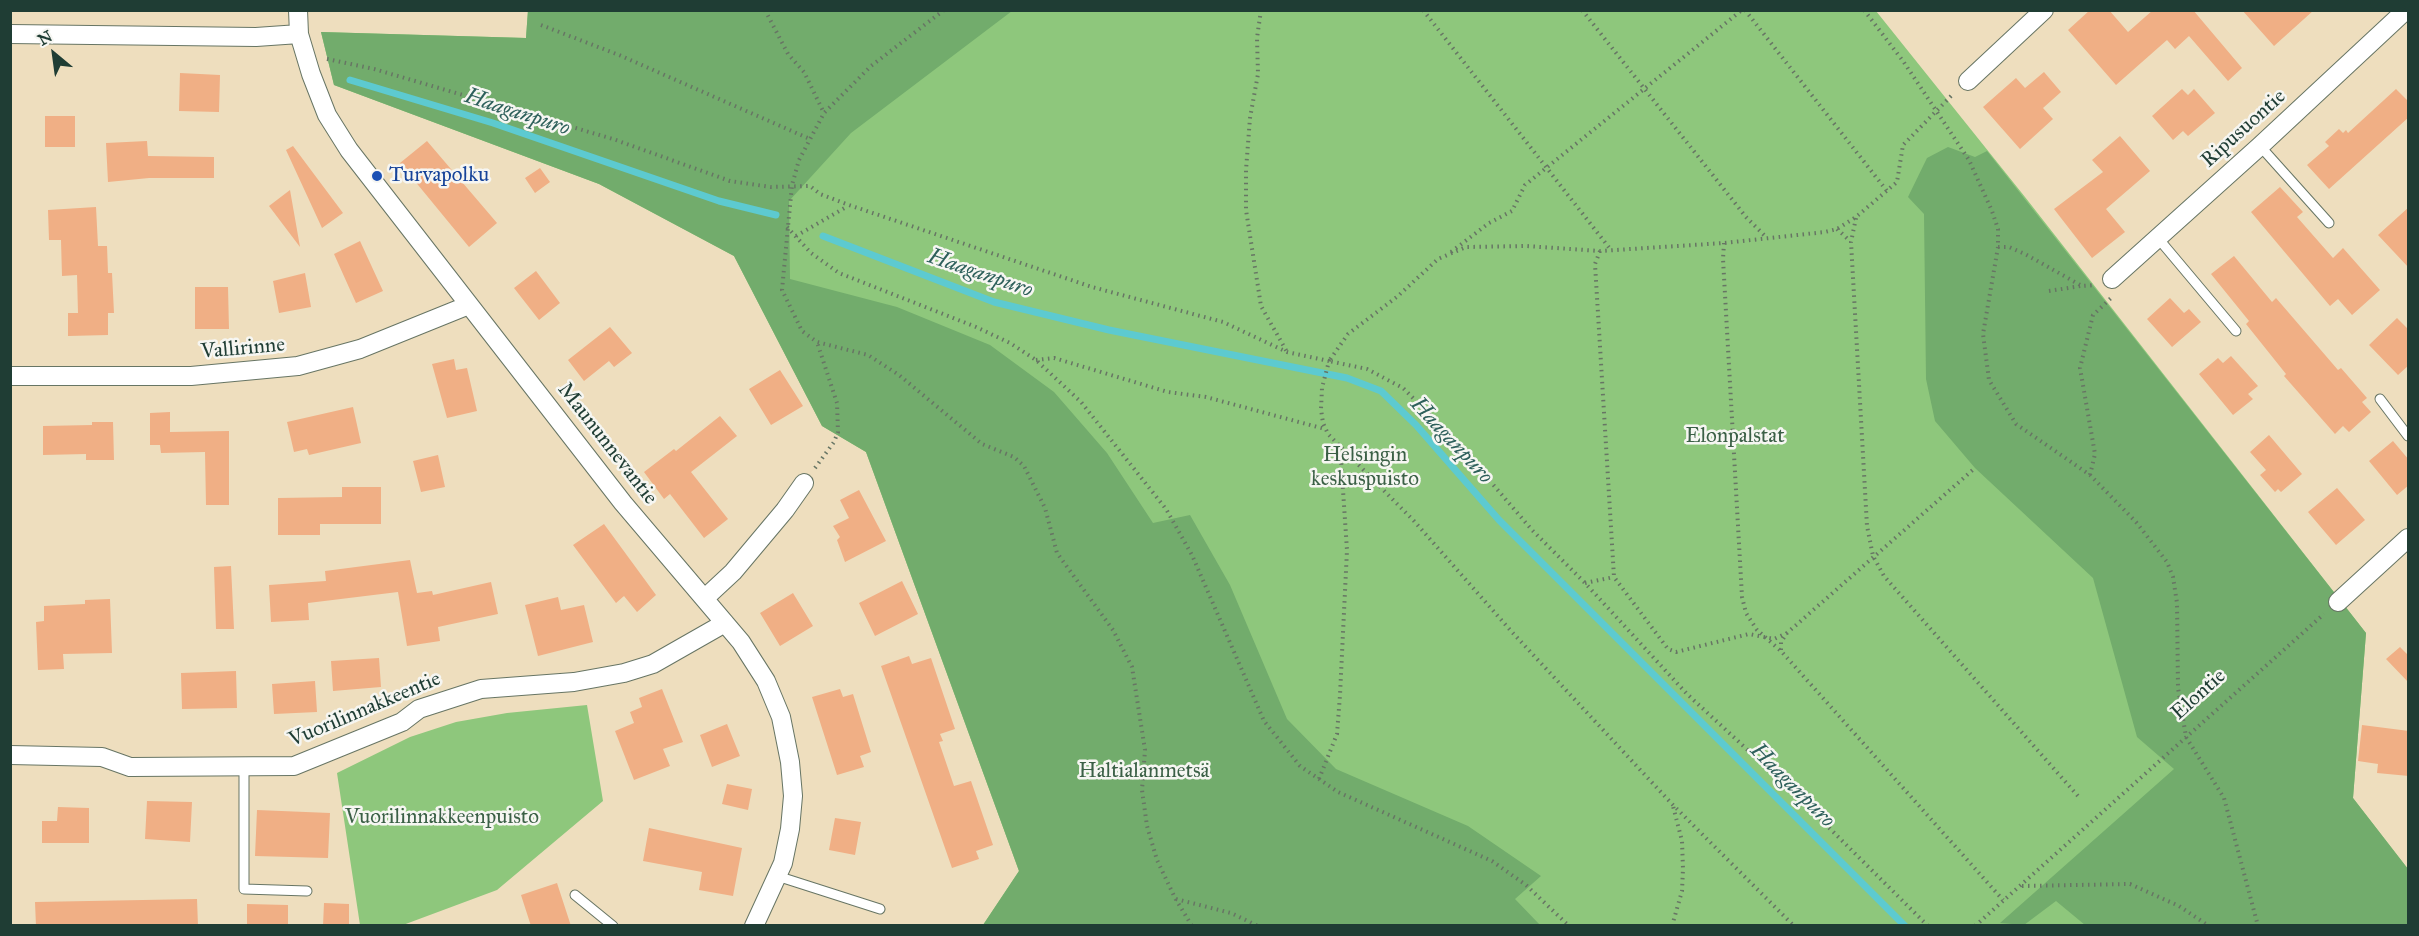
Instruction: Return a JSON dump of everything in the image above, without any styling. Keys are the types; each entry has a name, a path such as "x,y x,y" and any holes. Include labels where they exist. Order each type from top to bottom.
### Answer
{"street":[{"name":"Maununnevantie","path":"298,10 300,34 327,115 349,150 623,502 741,642 766,681 781,717 790,762 793,796 790,828 777,876 754,926"},
{"path":"1968,81 2044,10"},
{"name":"Ripusuontie","path":"2112,279 2406,10"},
{"path":"10,34 256,37 300,34"},
{"name":"Vallirinne","path":"10,376 191,376 298,366 360,349 469,305"},
{"path":"705,598 733,572 785,510 804,483"},
{"path":"2338,602 2409,538"},
{"name":"Vuorilinnakkeentie","path":"10,754 102,757 130,767 294,766 402,722 419,709 480,688 574,682 624,673 653,664 725,623"}],"lane":[{"path":"2260,146 2329,223"},
{"path":"2157,237 2236,331"},
{"path":"2380,399 2409,436"},
{"path":"244,768 244,889 307,891"},
{"path":"777,876 880,909"},
{"path":"575,895 613,926"}],"path":[{"path":"765,10 788,54 804,72 824,113"},
{"path":"944,10 871,66 824,113 799,160 792,185 782,290 802,331 817,342 868,355 899,375 982,444 1014,457 1024,466 1045,508 1057,554 1113,630 1132,667 1145,750 1142,790 1147,826 1157,860 1175,898 1192,926"},
{"path":"1261,10 1257,38 1258,74 1250,117 1246,170 1246,210 1261,306 1287,352"},
{"path":"1423,10 1611,250"},
{"path":"1582,10 1746,217 1767,238"},
{"path":"1446,256 1489,223 1512,211 1525,185 1548,169 1643,89 1743,10 1887,191"},
{"path":"1864,10 1936,109 1982,183 1998,229 1998,248 1983,334 1989,380 2016,424 2090,475 2157,546 2174,577 2177,603 2178,688 2186,737 2224,798 2258,924"},
{"path":"541,25 619,55 810,140"},
{"path":"307,58 374,69 613,139 730,181 771,187 810,186 820,194 849,205 1092,287 1223,322 1287,352 1367,369 1403,388 1454,439 1532,530 1586,583 1687,694 1790,789 1928,926"},
{"path":"1794,926 1672,804 1326,429 1321,409 1322,388 1329,361 1348,334 1398,296 1438,259 1466,248 1526,246 1600,251 1724,243 1837,228 1856,217 1898,182 1903,145 1936,109 1968,81"},
{"path":"796,236 816,222 849,205"},
{"path":"1856,217 1851,242 1867,526 1873,556 1884,576 2078,796"},
{"path":"787,227 811,253 839,273 976,327 1010,343 1036,360 1081,402 1166,509 1192,555 1264,721 1300,766 1338,792 1492,861 1526,885 1569,926"},
{"path":"1837,228 1851,242"},
{"path":"1724,243 1723,259 1742,597 1746,613 1757,630 1781,651 2003,900"},
{"path":"1998,248 2009,247 2025,254 2082,286"},
{"path":"1600,251 1595,264 1614,578 1668,649 1676,652 1749,634 1774,639 1787,633"},
{"path":"2049,291 2089,287 2112,279 2114,294 2093,315 2080,368 2095,454 2090,475"},
{"path":"804,483 834,442 838,432 837,403 817,342"},
{"path":"1036,360 1054,358 1168,392 1206,397 1326,429"},
{"path":"1319,779 1337,734 1340,695 1347,550 1341,445"},
{"path":"1781,651 1781,642 1787,633 1975,468"},
{"path":"1586,583 1614,578"},
{"name":"Elontie","path":"1978,925 2003,900 2338,602"},
{"path":"1672,804 1682,841 1683,869 1682,891 1672,926"},
{"path":"2021,886 2130,884 2179,906 2209,926"},
{"path":"1175,898 1231,913 1258,926"},
{"path":"2250,926 2258,924 2295,926"}],"green space":[{"name":"Helsingin keskuspuisto","path":"528,10 1876,11 2025,197 2366,633 2353,798 2408,869 2408,925 983,925 1019,871 866,452 822,426 734,256 599,184 334,85 321,32 526,38"},
{"name":"Haltialanmetsä","path":"528,10 1012,11 851,133 789,201 790,279 897,307 990,345 1054,392 1107,453 1153,523 1190,515 1230,585 1287,719 1336,769 1468,826 1541,876 1515,899 1540,925 983,925 1019,871 866,452 822,426 734,256 599,184 334,85 321,32 526,38"},
{"path":"1948,147 1975,157 1987,151 2366,633 2353,798 2408,869 2408,925 2085,925 2056,901 2024,925 2000,923 2174,769 2137,737 2093,578 1975,468 1935,421 1926,379 1924,214 1908,197 1927,158"},
{"name":"Vuorilinnakkeenpuisto","path":"587,705 603,801 497,890 403,925 360,925 337,773 410,737 456,722 507,713"}],"building":[{"path":"2090,10 2109,10 2128,32 2153,10 2193,10 2242,68 2228,81 2189,36 2175,49 2167,40 2116,85 2068,30"},
{"path":"2242,10 2314,10 2274,46"},
{"path":"2044,72 2061,92 2043,108 2053,119 2020,149 1983,107 2016,78 2025,88"},
{"path":"180,73 220,75 219,112 179,111"},
{"path":"2182,89 2188,95 2194,89 2215,113 2188,136 2183,131 2173,140 2152,116"},
{"path":"2396,89 2409,102 2409,117 2329,189 2307,165 2329,146 2325,142 2339,129 2343,133 2346,130 2348,133"},
{"path":"45,116 75,116 75,147 45,147"},
{"path":"2120,136 2150,171 2106,209 2125,232 2092,258 2054,209 2103,172 2092,160"},
{"path":"147,141 148,156 214,157 214,178 149,178 108,182 106,143"},
{"path":"427,141 497,223 469,247 400,163"},
{"path":"293,146 343,213 322,228 286,150"},
{"path":"540,168 550,182 535,193 525,178"},
{"path":"2280,187 2303,212 2297,217 2333,258 2343,248 2380,290 2352,315 2338,299 2330,306 2251,212"},
{"path":"290,190 300,247 269,206"},
{"path":"96,207 98,246 107,246 108,273 112,273 114,313 108,313 108,335 68,336 68,313 78,313 77,275 62,276 61,240 49,240 48,210"},
{"path":"2409,207 2409,268 2378,235"},
{"path":"360,241 383,291 356,303 334,254"},
{"path":"2234,256 2272,302 2276,298 2338,370 2341,368 2367,398 2362,402 2371,412 2349,432 2343,426 2335,434 2284,376 2286,374 2246,324 2249,321 2211,274"},
{"path":"536,271 560,303 539,320 514,288"},
{"path":"305,273 311,307 279,313 273,281"},
{"path":"195,287 228,287 229,329 195,329"},
{"path":"2170,298 2184,313 2189,309 2201,322 2172,347 2147,319"},
{"path":"2397,318 2409,330 2409,365 2398,375 2369,345"},
{"path":"610,327 632,353 614,367 609,361 584,381 568,360"},
{"path":"2231,356 2258,386 2248,394 2253,399 2233,415 2199,374 2218,358 2223,363"},
{"path":"454,359 456,370 467,368 477,411 447,418 432,364"},
{"path":"780,370 803,406 771,425 749,389"},
{"path":"353,407 361,443 309,455 307,449 294,452 287,422"},
{"path":"170,412 170,432 229,431 229,505 206,505 205,452 161,453 160,445 150,445 150,413"},
{"path":"720,416 737,436 691,472 728,519 704,538 670,494 664,499 644,472 674,449 676,451"},
{"path":"92,422 113,422 114,460 86,460 86,454 43,455 43,426 92,425"},
{"path":"2269,435 2302,474 2281,492 2278,489 2275,492 2260,475 2266,470 2250,452"},
{"path":"2393,441 2409,460 2409,485 2397,495 2369,461"},
{"path":"438,455 445,487 421,492 413,461"},
{"path":"342,487 381,487 381,524 320,524 320,535 278,535 278,498 342,497"},
{"path":"2337,488 2365,520 2336,545 2308,512"},
{"path":"859,490 886,541 845,562 837,540 840,537 833,526 849,518 840,500"},
{"path":"604,524 656,595 637,612 624,596 616,603 573,545"},
{"path":"410,560 417,593 432,591 433,595 491,582 498,614 438,627 440,641 407,646 398,592 308,603 309,620 271,622 269,585 326,581 325,571"},
{"path":"231,566 234,629 216,629 214,567"},
{"path":"902,581 918,614 875,636 859,603"},
{"path":"793,593 813,626 780,646 760,613"},
{"path":"558,597 561,610 584,605 593,642 538,656 525,605"},
{"path":"110,599 112,653 63,654 64,669 38,670 36,622 44,621 44,606 85,604 85,600"},
{"path":"2400,647 2409,656 2409,683 2386,659"},
{"path":"909,656 912,664 931,658 955,729 940,734 943,741 939,742 954,786 971,781 993,845 976,851 979,859 952,868 881,666"},
{"path":"379,658 381,687 333,691 331,661"},
{"path":"236,671 237,708 182,709 181,673"},
{"path":"315,681 317,712 274,714 272,684"},
{"path":"662,689 683,742 663,749 670,766 634,780 615,731 634,723 630,712 642,707 639,698"},
{"path":"840,689 843,697 853,694 871,752 860,756 864,767 837,775 812,697"},
{"path":"727,724 740,756 712,767 700,735"},
{"path":"2362,725 2409,731 2409,776 2377,773 2378,764 2358,761"},
{"path":"727,784 752,789 748,810 722,804"},
{"path":"147,801 192,802 190,842 145,839"},
{"path":"58,807 89,808 89,843 42,843 42,821 57,821"},
{"path":"257,810 330,813 328,858 255,856"},
{"path":"835,818 861,822 855,855 829,850"},
{"path":"649,828 742,848 733,896 699,890 702,872 643,861"},
{"path":"557,883 571,926 531,926 521,895"},
{"path":"197,899 198,926 36,926 35,902"},
{"path":"324,903 349,904 349,926 323,926"},
{"path":"247,904 288,905 288,926 247,926"}],"waterway":[{"name":"Haaganpuro","path":"350,80 493,123 719,201 776,215"},
{"name":"Haaganpuro","path":"823,236 994,302 1109,330 1347,378 1381,391 1416,425 1499,520 1905,926"}],"place":[{"name":"Turvapolku","path":"377,176"}],"park label":[{"name":"Elonpalstat","path":"1735,437"}]}
